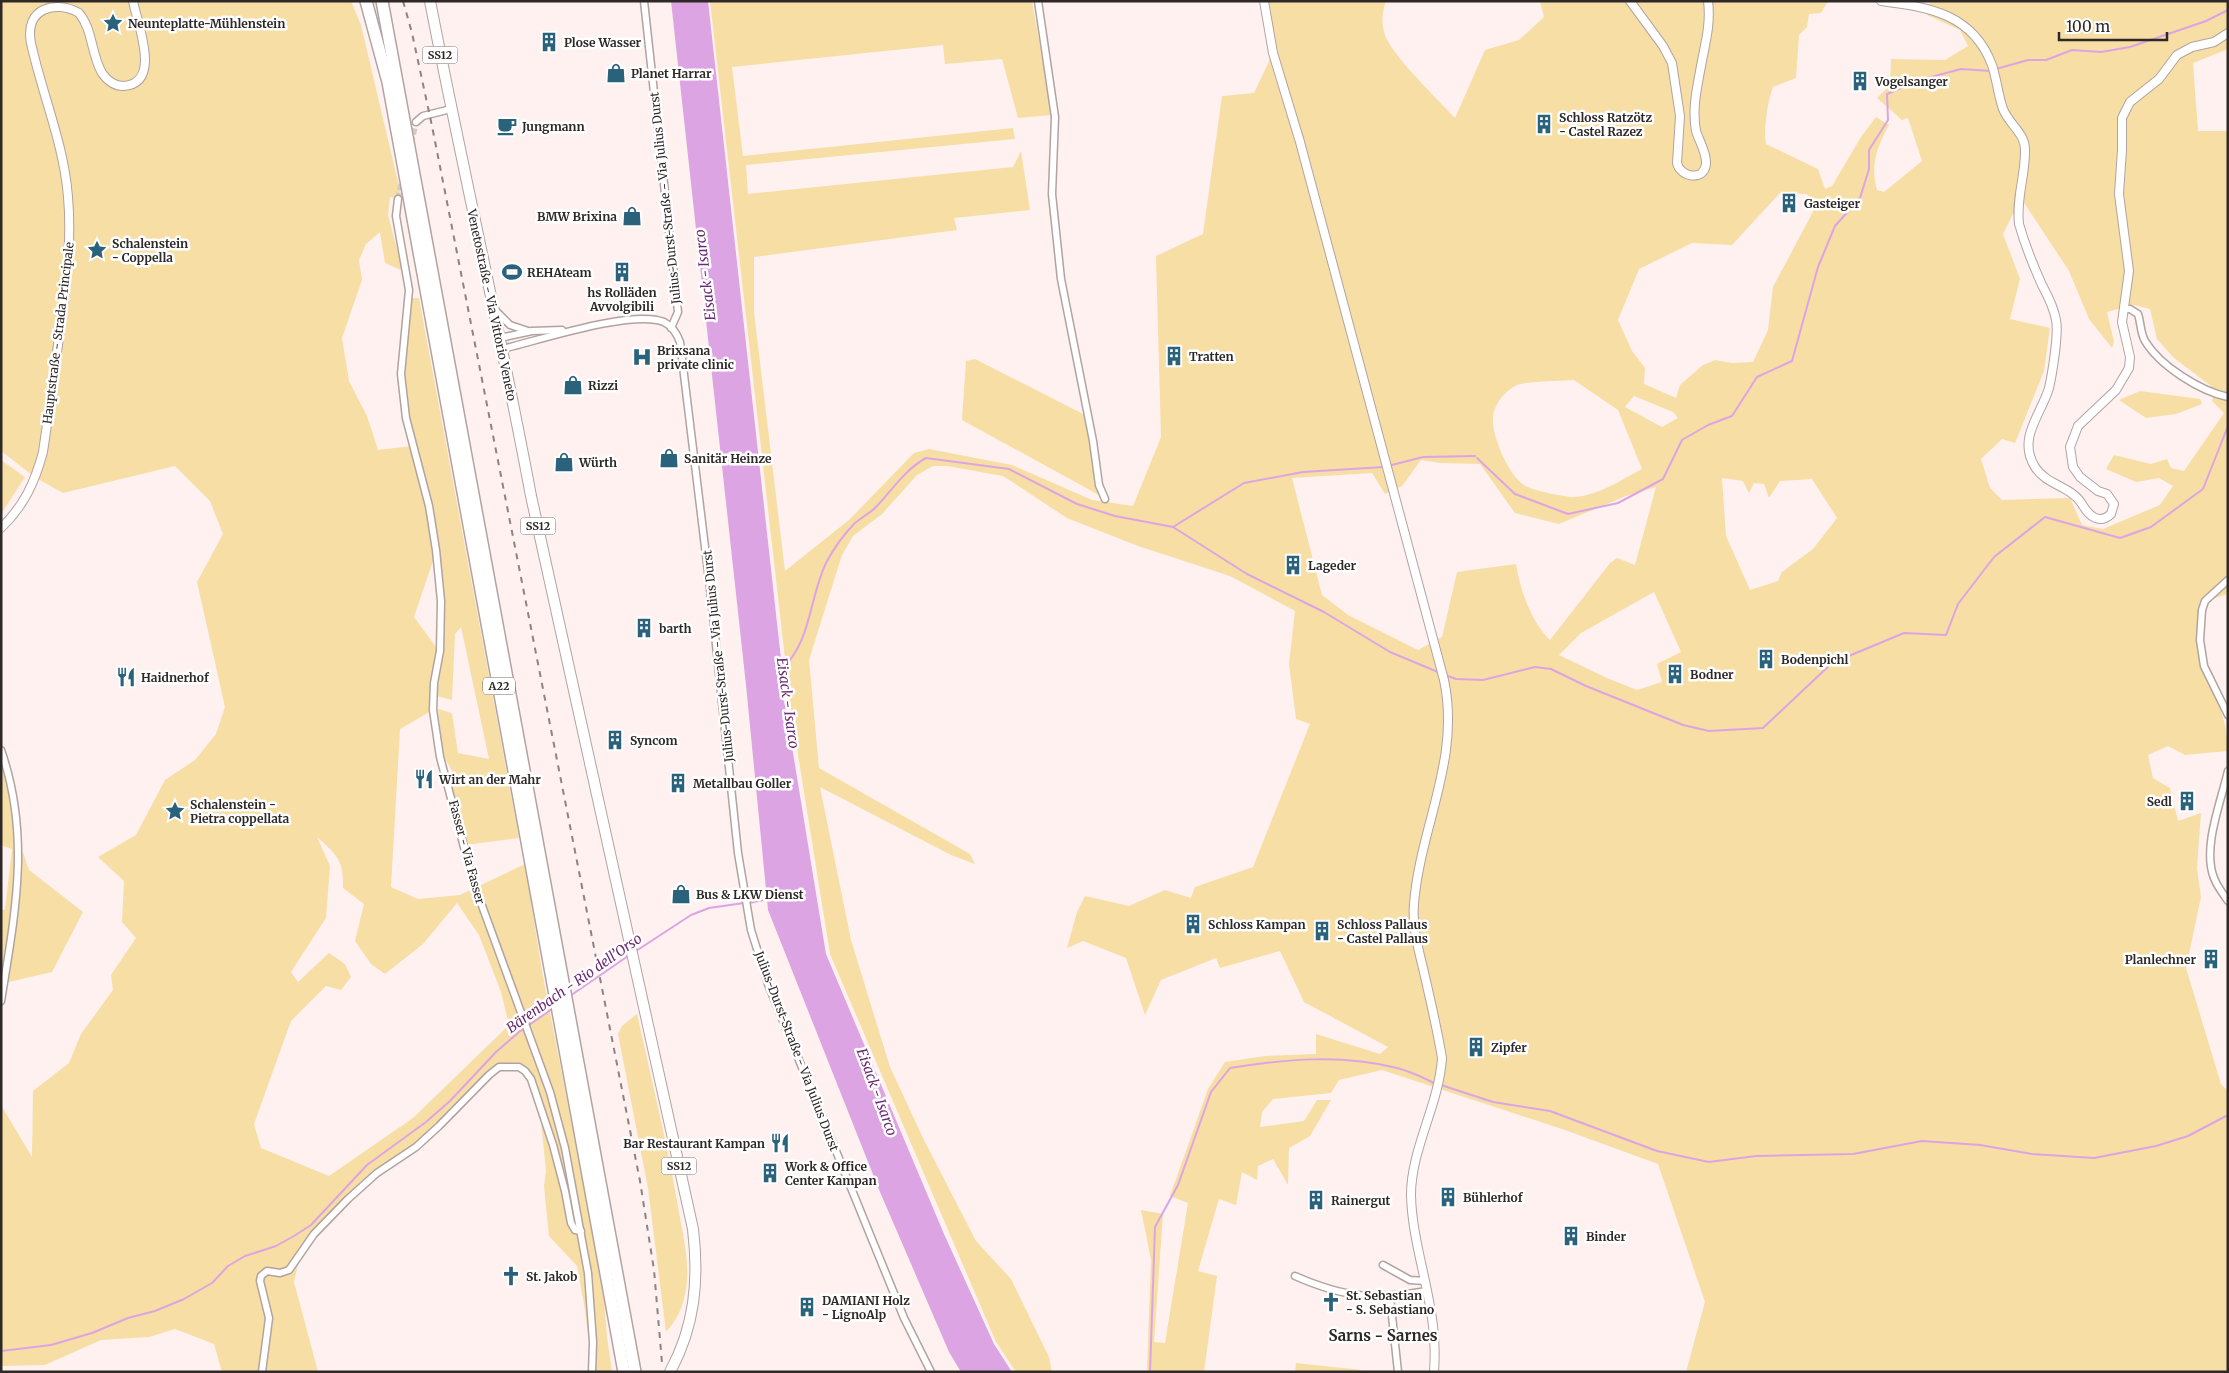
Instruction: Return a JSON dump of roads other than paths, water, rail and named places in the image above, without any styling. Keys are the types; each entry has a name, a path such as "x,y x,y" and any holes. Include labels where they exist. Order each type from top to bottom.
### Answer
{"highway":[{"name":"A22","path":"366,1 389,92 624,1372"},
{"name":"A22","path":"382,1 635,1372"}],"main road":[{"name":"Venetostraße - Via Vittorio Veneto","path":"430,1 450,109 556,609 693,1229 697,1270 693,1312 685,1340 670,1372"}],"street":[{"name":"Hauptstraße - Strada Principale","path":"1,528 28,494 36,478 43,452 70,246 68,196 64,166 32,46 31,20 36,10 49,3 63,2 75,9 84,20 102,72 112,83 125,86 138,79 146,62 133,1"},
{"name":"Julius-Durst-Straße - Via Julius Durst","path":"644,1 678,312 671,328 680,342 685,372 725,719 738,853 747,908 768,984 904,1318 931,1372"},
{"path":"1038,1 1055,117 1052,194 1061,279 1093,441 1099,485 1104,499"},
{"path":"1264,1 1273,54 1300,142 1384,453 1444,680 1449,712 1448,744 1416,883 1413,907 1417,940 1442,1058 1441,1074 1433,1109 1424,1132 1412,1175 1411,1194 1433,1325 1434,1372"},
{"path":"1630,1 1663,46 1672,63 1680,116 1678,169 1684,174 1694,176 1702,172 1706,165 1697,132 1694,109 1709,23 1708,1"},
{"path":"1881,1 1905,3 1928,8 1960,23 1974,34 1988,56 1998,86 2003,110 2024,142 2026,152 2017,209 2018,224 2057,322 2048,388 2028,436 2028,449 2035,468 2042,476 2068,490 2078,499 2091,517 2097,520 2102,520 2112,514 2114,504 2106,494 2092,487 2080,477 2073,467 2070,447 2078,426 2116,390 2129,368 2130,357 2122,322 2129,271 2119,194 2124,112 2130,102 2159,79 2181,52 2214,42 2228,33"},
{"path":"416,122 423,116 450,109"},
{"name":"Fasser - Via Fasser","path":"398,199 396,216 408,290 401,366 405,409 412,446 429,506 441,601 440,651 434,683 433,710 440,757 469,868 483,912 550,1092 565,1148 588,1272 593,1342 592,1372"},
{"path":"493,308 510,325 532,331 571,330 648,320 660,321 671,328"},
{"path":"2124,309 2138,314 2144,339 2164,361 2202,389 2228,397"},
{"path":"501,343 532,342 571,330"},
{"path":"501,343 532,331"},
{"path":"2228,580 2205,601 2200,623 2200,640 2204,666 2226,706 2228,715"},
{"path":"1,750 15,797 19,841 18,880 1,1001"},
{"path":"2228,771 2211,837 2210,861 2214,880 2228,901"},
{"path":"262,1372 269,1318 261,1286 261,1276 267,1271 280,1273 288,1270 314,1234 348,1199 377,1173 416,1147 499,1067 518,1067 525,1071 534,1086 566,1191 571,1223 575,1230 581,1232"},
{"path":"1383,1265 1401,1277 1425,1281"},
{"path":"1295,1276 1318,1286 1351,1295 1390,1297 1427,1291"},
{"path":"1390,1297 1398,1372"}],"water":[{"name":"Eisack - Isarco","path":"671,1 708,1 782,668 782,686 826,954 944,1234 994,1344 1012,1372 961,1372 949,1352 880,1192 768,910 746,685"}],"waterway":[{"path":"1996,69 2028,60 2046,60 2072,50 2101,52 2130,47 2206,21 2228,10"},
{"path":"1477,458 1515,494 1568,514 1618,503 1663,479 1682,440 1708,425 1732,416 1757,377 1792,361 1818,267 1835,226 1860,198 1869,169 1869,150 1888,120 1887,94 1920,80 1961,69 1991,71"},
{"path":"1445,675 1456,679 1483,680 1535,667 1551,669 1586,686 1683,725 1709,731 1763,728 1832,663 1904,633 1946,635 1958,604 1994,557 2045,517 2120,538 2151,527 2203,489 2228,426"},
{"path":"1388,466 1423,457 1475,456"},
{"name":"Eisack - Isarco","path":"782,669 792,658 805,632 820,576 836,547 855,523 874,509 904,475 926,458 1009,469 1077,504 1115,516 1173,527 1247,574 1324,612 1390,652 1438,672"},
{"path":"1173,527 1244,483 1303,472 1384,467"},
{"name":"Bärenbach - Rio dell’Orso","path":"749,903 769,899"},
{"name":"Bärenbach - Rio dell’Orso","path":"636,951 691,915 709,908 744,903"},
{"name":"Bärenbach - Rio dell’Orso","path":"570,996 628,956"},
{"name":"Bärenbach - Rio dell’Orso","path":"1,1351 51,1345 92,1333 128,1318 155,1311 184,1299 212,1283 228,1266 245,1256 276,1246 294,1236 311,1225 367,1165 426,1122 450,1101 496,1052 519,1032 552,1009"},
{"path":"1150,1372 1155,1227 1178,1185 1211,1092 1230,1068 1293,1060 1334,1059 1402,1069 1436,1084"},
{"path":"1441,1085 1493,1102 1550,1111 1657,1151 1709,1162 1756,1156 1853,1154 1922,1141 1980,1145 2032,1154 2094,1158 2156,1146 2188,1136 2228,1115"}],"tunnel":[{"path":"411,143 416,122"},
{"path":"398,199 403,177"}],"railway":[{"path":"403,1 412,33 432,126 640,1181 654,1270 662,1363"}],"place":[{"name":"Neunteplatte-Mühlenstein","path":"113,23"},
{"name":"Plose Wasser","path":"549,42"},
{"name":"Planet Harrar","path":"616,73"},
{"name":"Vogelsanger","path":"1860,81"},
{"name":"Schloss Ratzötz - Castel Razez","path":"1544,124"},
{"name":"Jungmann","path":"507,126"},
{"name":"Gasteiger","path":"1789,203"},
{"name":"BMW Brixina","path":"632,216"},
{"name":"Schalenstein - Coppella","path":"97,250"},
{"name":"REHAteam","path":"512,272"},
{"name":"hs Rolläden Avvolgibili","path":"622,272"},
{"name":"Tratten","path":"1174,356"},
{"name":"Brixsana private clinic","path":"642,357"},
{"name":"Rizzi","path":"573,385"},
{"name":"Sanitär Heinze","path":"669,458"},
{"name":"Würth","path":"564,462"},
{"name":"Lageder","path":"1293,565"},
{"name":"barth","path":"644,628"},
{"name":"Bodenpichl","path":"1766,659"},
{"name":"Bodner","path":"1675,674"},
{"name":"Haidnerhof","path":"126,677"},
{"name":"Syncom","path":"615,740"},
{"name":"Wirt an der Mahr","path":"424,779"},
{"name":"Metallbau Goller","path":"678,783"},
{"name":"Sedl","path":"2187,801"},
{"name":"Schalenstein - Pietra coppellata","path":"175,811"},
{"name":"Bus & LKW Dienst","path":"681,894"},
{"name":"Schloss Kampan","path":"1193,924"},
{"name":"Schloss Pallaus - Castel Pallaus","path":"1322,931"},
{"name":"Planlechner","path":"2211,959"},
{"name":"Zipfer","path":"1476,1047"},
{"name":"Bar Restaurant Kampan","path":"780,1143"},
{"name":"Work & Office Center Kampan","path":"770,1173"},
{"name":"Bühlerhof","path":"1448,1197"},
{"name":"Rainergut","path":"1316,1200"},
{"name":"Binder","path":"1571,1236"},
{"name":"St. Jakob","path":"511,1276"},
{"name":"St. Sebastian - S. Sebastiano","path":"1331,1302"},
{"name":"DAMIANI Holz - LignoAlp","path":"807,1307"}],"district":[{"name":"Sarns - Sarnes","path":"1383,1335"}]}
